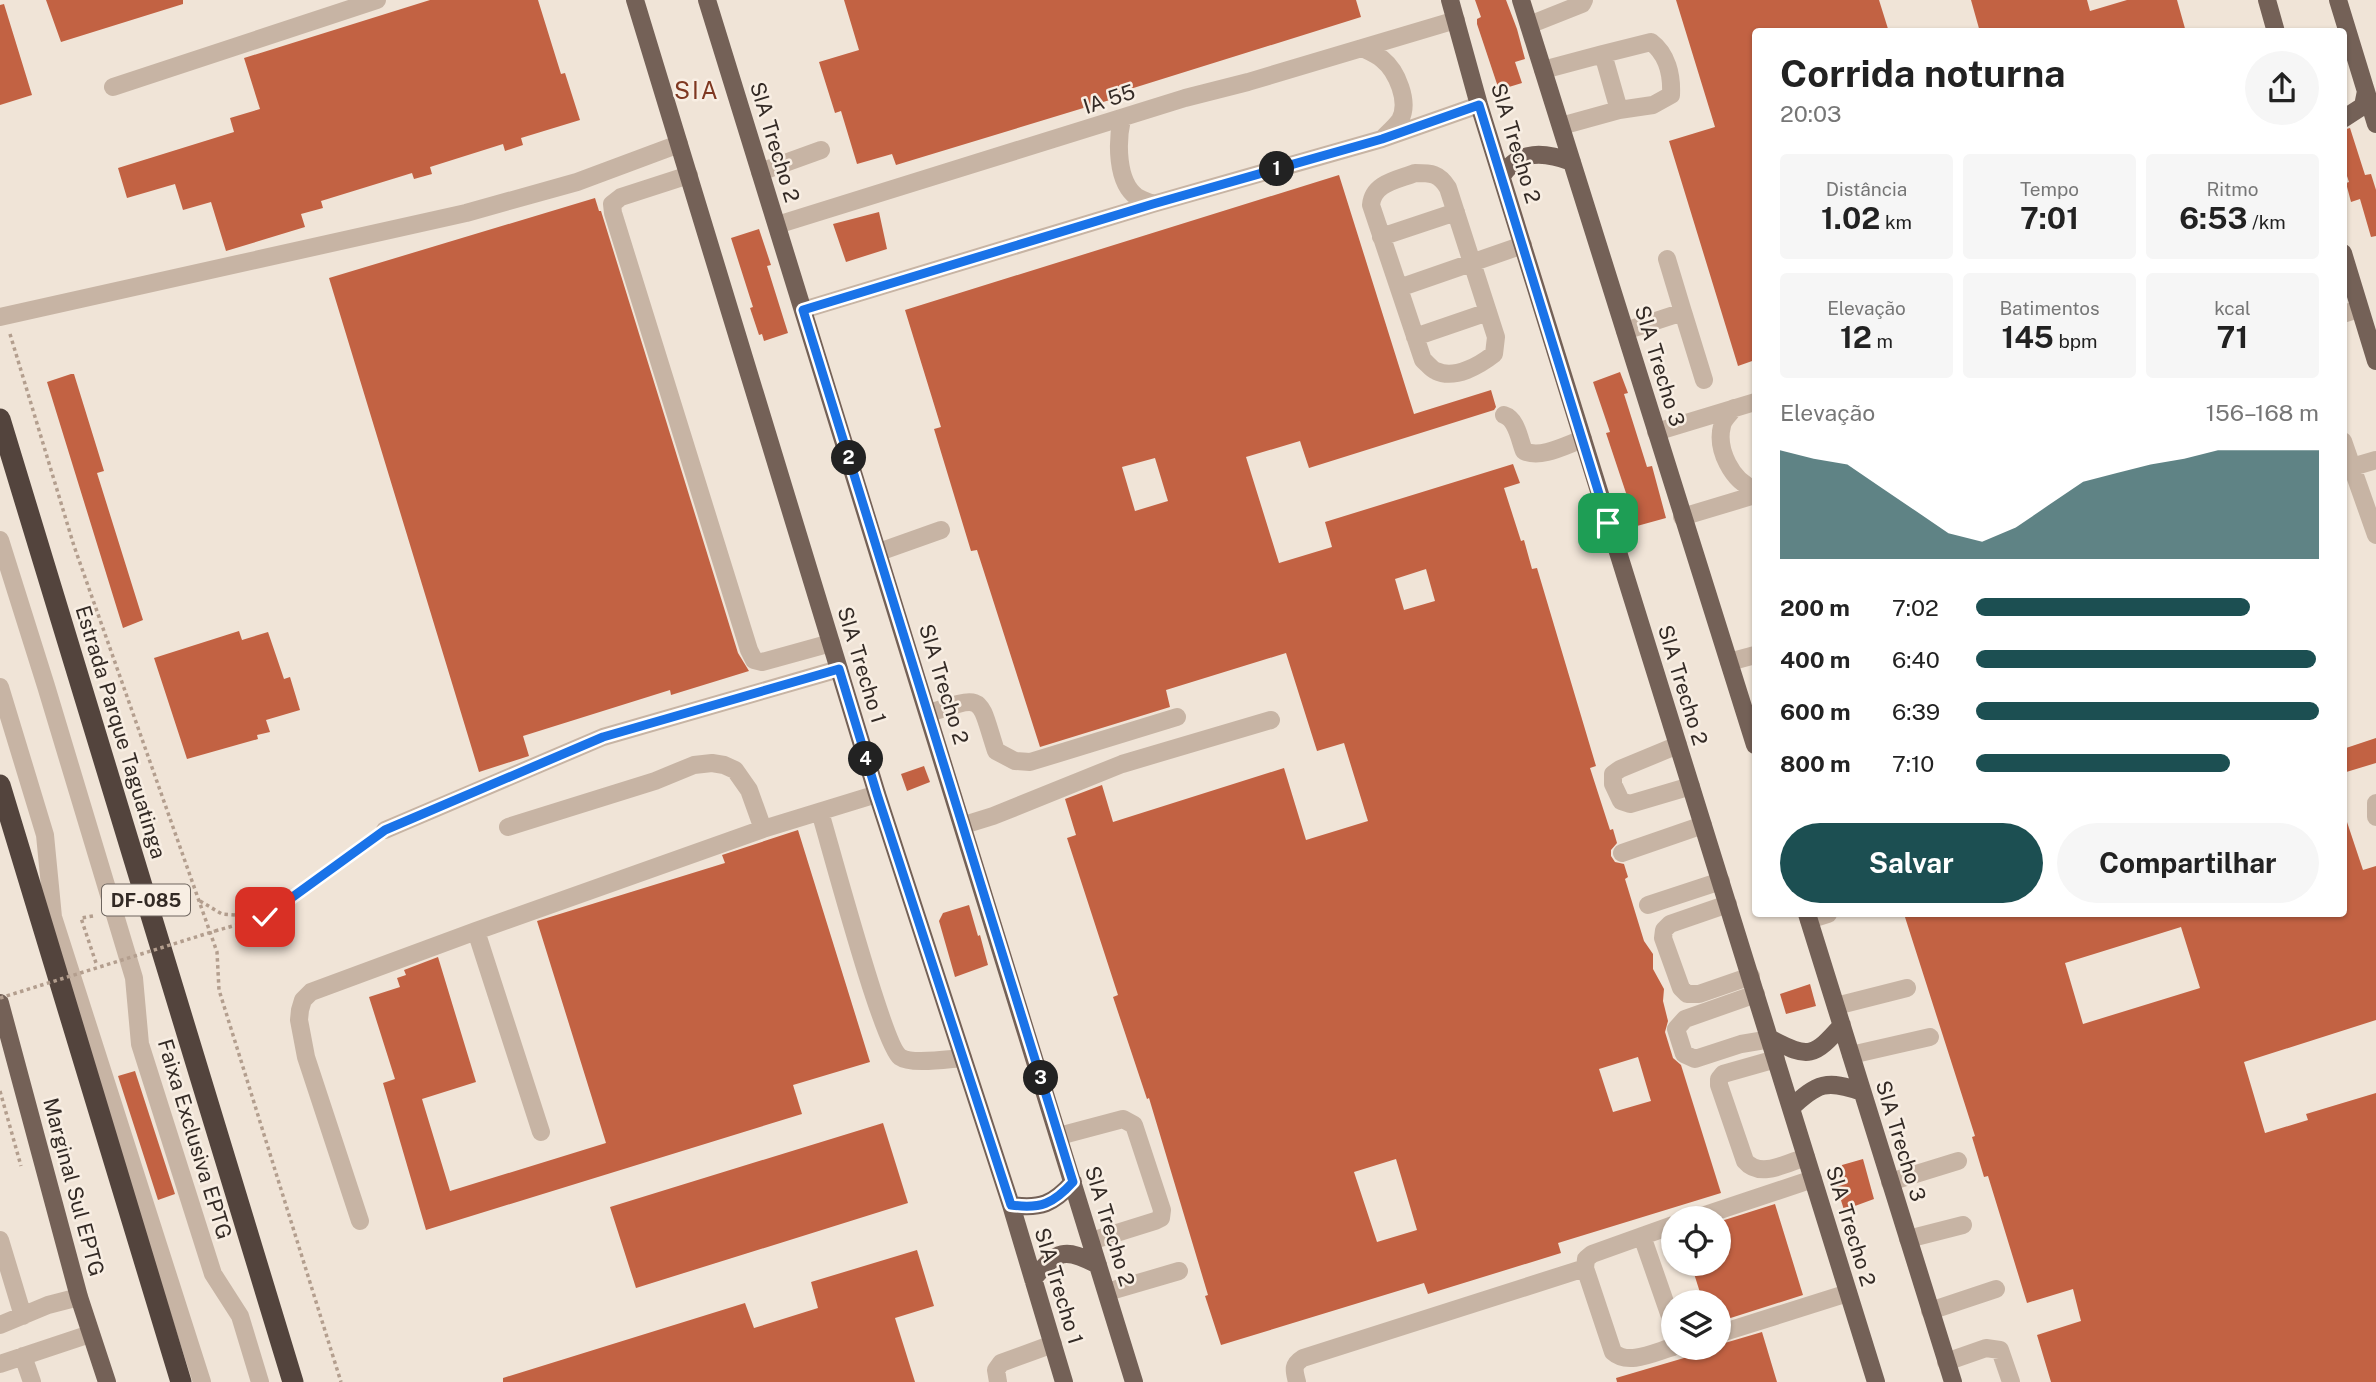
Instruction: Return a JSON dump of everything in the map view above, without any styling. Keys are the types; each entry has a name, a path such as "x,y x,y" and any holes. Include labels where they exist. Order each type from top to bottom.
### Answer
{"highway":[{"name":"Estrada Parque Taguatinga","path":"0,419 293,1382"},
{"path":"0,785 181,1382"}],"main road":[{"name":"SIA Trecho 1","path":"635,0 877,794 1011,1205 1064,1382"},
{"name":"SIA Trecho 2","path":"707,0 1135,1382"},
{"name":"SIA Trecho 2","path":"1450,0 1479,105 1876,1382"},
{"name":"SIA Trecho 3","path":"1521,0 1752,735"},
{"path":"2267,0 2275,28"},
{"path":"2338,0 2347,28"},
{"path":"2347,29 2376,124"},
{"path":"2347,117 2363,106 2366,91"},
{"path":"1502,176 1516,160 1530,154 1558,157 1572,162"},
{"path":"2347,282 2351,312 2376,361"},
{"name":"SIA Trecho 3","path":"1808,917 1953,1382"},
{"name":"Marginal Sul EPTG","path":"0,1001 6,1041 79,1297 107,1382"},
{"path":"1771,1039 1795,1052 1812,1053 1826,1044 1842,1025"},
{"path":"1791,1108 1807,1093 1823,1086 1840,1084 1862,1092"},
{"path":"1011,1205 1030,1208 1044,1205 1059,1196 1073,1182"},
{"path":"1033,1279 1049,1261 1060,1254 1076,1253 1098,1265"}],"street":[{"path":"113,87 377,0"},
{"path":"1529,25 1582,4 1584,0"},
{"name":"IA 55","path":"777,225 1185,98 1456,20"},
{"path":"1543,70 1651,42 1662,51 1665,59 1672,87 1671,95 1653,104 1561,126"},
{"path":"1362,48 1382,59 1396,76 1403,98 1404,110 1399,121 1382,139"},
{"path":"1603,54 1619,110"},
{"path":"803,310 1153,204 1382,139 1479,105"},
{"path":"1122,119 1118,145 1122,173 1137,197 1153,204"},
{"path":"2,316 466,213 577,182 679,144"},
{"path":"760,172 821,150"},
{"path":"1415,173 1431,173 1442,178 1457,212 1496,337 1494,354 1485,361 1449,373 1436,371 1423,360 1371,205 1372,196 1379,187 1415,173"},
{"path":"689,175 621,197 612,204 617,226 754,660 762,663 831,643"},
{"path":"1381,237 1457,212"},
{"path":"1399,288 1523,244"},
{"path":"1667,259 1704,380"},
{"path":"1415,337 1488,312"},
{"path":"1625,331 1683,312"},
{"path":"1656,432 1752,403"},
{"path":"1734,408 1722,422 1720,438 1733,474 1752,488"},
{"path":"1504,415 1514,422 1524,451 1529,453 1550,450 1583,439"},
{"path":"2347,453 2376,536"},
{"path":"2352,467 2376,460"},
{"path":"1682,517 1752,496"},
{"path":"879,552 941,530"},
{"name":"Faixa Exclusiva EPTG","path":"0,540 134,978 140,1044 213,1274 240,1316 260,1382"},
{"path":"1730,662 1752,656"},
{"path":"385,830 603,737 839,669"},
{"path":"0,687 45,835 53,917 202,1382"},
{"path":"929,713 968,700 976,702 982,707 996,751 1015,761 1030,762 1177,717"},
{"path":"964,825 1122,764 1270,720"},
{"path":"1678,745 1620,769 1613,774 1613,784 1621,801 1630,804 1691,786"},
{"path":"508,827 694,765 712,763 735,770 748,790 764,830"},
{"path":"360,1221 306,1057 299,1020 303,1000 321,987 475,931 764,830 877,794"},
{"path":"2376,803 2376,817"},
{"path":"820,812 879,1011 896,1053 908,1060 963,1058"},
{"path":"1622,853 1703,825"},
{"path":"1648,905 1721,881"},
{"path":"1728,904 1670,923 1664,929 1663,938 1681,988 1687,994 1753,985"},
{"path":"475,931 541,1132"},
{"path":"1753,985 1685,1019 1676,1029 1684,1054 1695,1059 1741,1044 1771,1039"},
{"path":"1836,1006 1906,988"},
{"path":"1851,1055 1930,1037"},
{"path":"1776,1059 1723,1074 1719,1085 1745,1161 1751,1169 1760,1171 1806,1157"},
{"path":"1059,1136 1123,1119 1129,1121 1133,1125 1162,1210 1161,1218 1155,1221 1091,1241"},
{"path":"1890,1182 1958,1161"},
{"path":"1731,1206 1813,1179"},
{"path":"1908,1239 1963,1225"},
{"path":"1661,1229 1592,1254 1587,1259 1585,1268 1613,1352 1619,1358 1627,1359 1661,1350"},
{"path":"1642,1236 1661,1291"},
{"path":"0,1240 23,1316"},
{"path":"1297,1382 1293,1369 1303,1358 1585,1268"},
{"path":"1107,1292 1179,1271"},
{"path":"1930,1311 1996,1289"},
{"path":"1731,1330 1849,1293"},
{"path":"0,1325 48,1305 79,1297"},
{"path":"0,1364 90,1334"},
{"path":"998,1382 996,1370 1001,1363 1053,1344"},
{"path":"1947,1362 1986,1348 2000,1350 2011,1382"},
{"path":"23,1356 32,1382"}],"path":[{"path":"2,316 74,546 217,952 219,990 341,1382"},
{"path":"0,1001 97,966 265,917 385,830"},
{"path":"199,901 222,914 265,917"},
{"path":"97,927 93,915 81,918 97,966"}],"building":[{"path":"46,0 183,0 183,4 61,42"},
{"path":"430,0 538,0 561,74 565,73 580,120 521,138 523,145 505,151 503,144 430,167 432,174 414,179 412,173 321,201 323,208 301,214 305,227 226,251 211,202 183,210 175,184 127,198 118,168 234,132 230,118 260,109 244,58"},
{"path":"844,0 1356,0 1361,17 1111,95 1113,99 896,165 892,154 857,164 841,111 835,113 819,62 859,50"},
{"path":"1475,0 1506,0 1525,59 1515,62 1522,83 1499,90 1477,24 1477,19 1481,17"},
{"path":"1676,0 1879,0 1888,28 1752,28 1752,361 1738,366 1669,141 1715,127"},
{"path":"1971,0 2087,0 2090,11 2127,0 2177,0 2185,28 1979,28"},
{"path":"4,4 32,95 0,105 0,5"},
{"path":"2350,128 2365,175 2371,174 2376,190 2376,236 2371,237 2360,199 2351,202 2347,187 2347,129"},
{"path":"1339,175 1414,414 1491,390 1496,407 1494,410 1309,468 1300,441 1246,457 1279,563 1332,547 1325,522 1513,464 1520,483 1504,488 1532,569 1537,568 1596,766 1590,768 1610,830 1613,829 1617,843 1611,850 1611,856 1615,862 1624,864 1628,877 1625,879 1644,941 1653,954 1653,969 1664,989 1663,1001 1668,1021 1665,1032 1673,1058 1681,1065 1721,1193 1679,1206 1661,1206 1661,1211 1558,1243 1561,1253 1428,1294 1424,1283 1221,1345 1149,1098 1147,1099 1113,997 1118,995 1067,838 1076,835 1065,799 1102,785 1113,822 1284,768 1306,840 1368,821 1344,743 1317,751 1286,653 1166,690 1170,707 1040,747 977,550 971,551 934,429 941,427 905,310","holes":["1155,458 1168,501 1135,511 1122,467","1426,569 1435,601 1404,610 1395,579","1638,1057 1651,1101 1613,1112 1599,1069","1396,1159 1417,1230 1377,1242 1354,1172"]},
{"path":"595,198 738,653 749,671 671,695 670,690 523,736 529,756 479,772 329,278"},
{"path":"879,212 887,249 846,262 833,224"},
{"path":"759,229 771,265 767,266 788,333 764,341 762,334 759,335 750,308 753,307 731,238"},
{"path":"1620,372 1628,393 1624,394 1647,467 1652,466 1666,518 1637,526 1606,433 1610,432 1593,382"},
{"path":"74,374 104,471 97,473 143,620 123,628 47,382"},
{"path":"239,631 242,640 268,632 284,679 290,677 300,710 266,720 270,732 257,735 258,739 187,759 154,658"},
{"path":"2376,738 2376,763 2347,772 2347,748"},
{"path":"924,766 930,782 907,791 901,774"},
{"path":"2347,822 2363,870 2376,866 2376,1020 2244,1062 2265,1133 2308,1120 2306,1114 2376,1093 2376,1382 2051,1382 2037,1335 2081,1321 2073,1289 2027,1303 1988,1176 1984,1177 1972,1137 1975,1136 1905,917 2347,917","holes":["2181,927 2200,988 2083,1024 2065,963"]},
{"path":"798,830 870,1062 793,1085 802,1114 426,1230 383,1083 395,1079 369,997 400,987 397,978 406,975 404,970 438,957 476,1082 422,1099 450,1191 606,1143 537,921 725,863 722,855"},
{"path":"969,905 988,965 955,977 939,921 943,913"},
{"path":"1810,984 1816,1006 1786,1014 1780,994"},
{"path":"135,1071 175,1194 158,1200 118,1076"},
{"path":"883,1123 908,1203 636,1288 610,1207"},
{"path":"1863,1159 1874,1199 1844,1210 1836,1184 1842,1165"},
{"path":"1775,1204 1803,1295 1731,1318 1731,1290 1699,1290 1695,1276 1731,1276 1731,1218"},
{"path":"917,1250 934,1306 895,1318 915,1382 503,1382 503,1378 745,1303 754,1328 818,1308 811,1282"},
{"path":"1762,1332 1777,1382 1617,1382 1616,1378 1677,1360 1731,1360 1731,1341"}],"district":[{"name":"SIA","path":"697,90"}],"route":[{"path":"265,917 385,830 603,737 839,669 1011,1205 1030,1208 1044,1205 1059,1196 1073,1182 803,310 1153,204 1382,139 1479,105 1608,523"}]}
